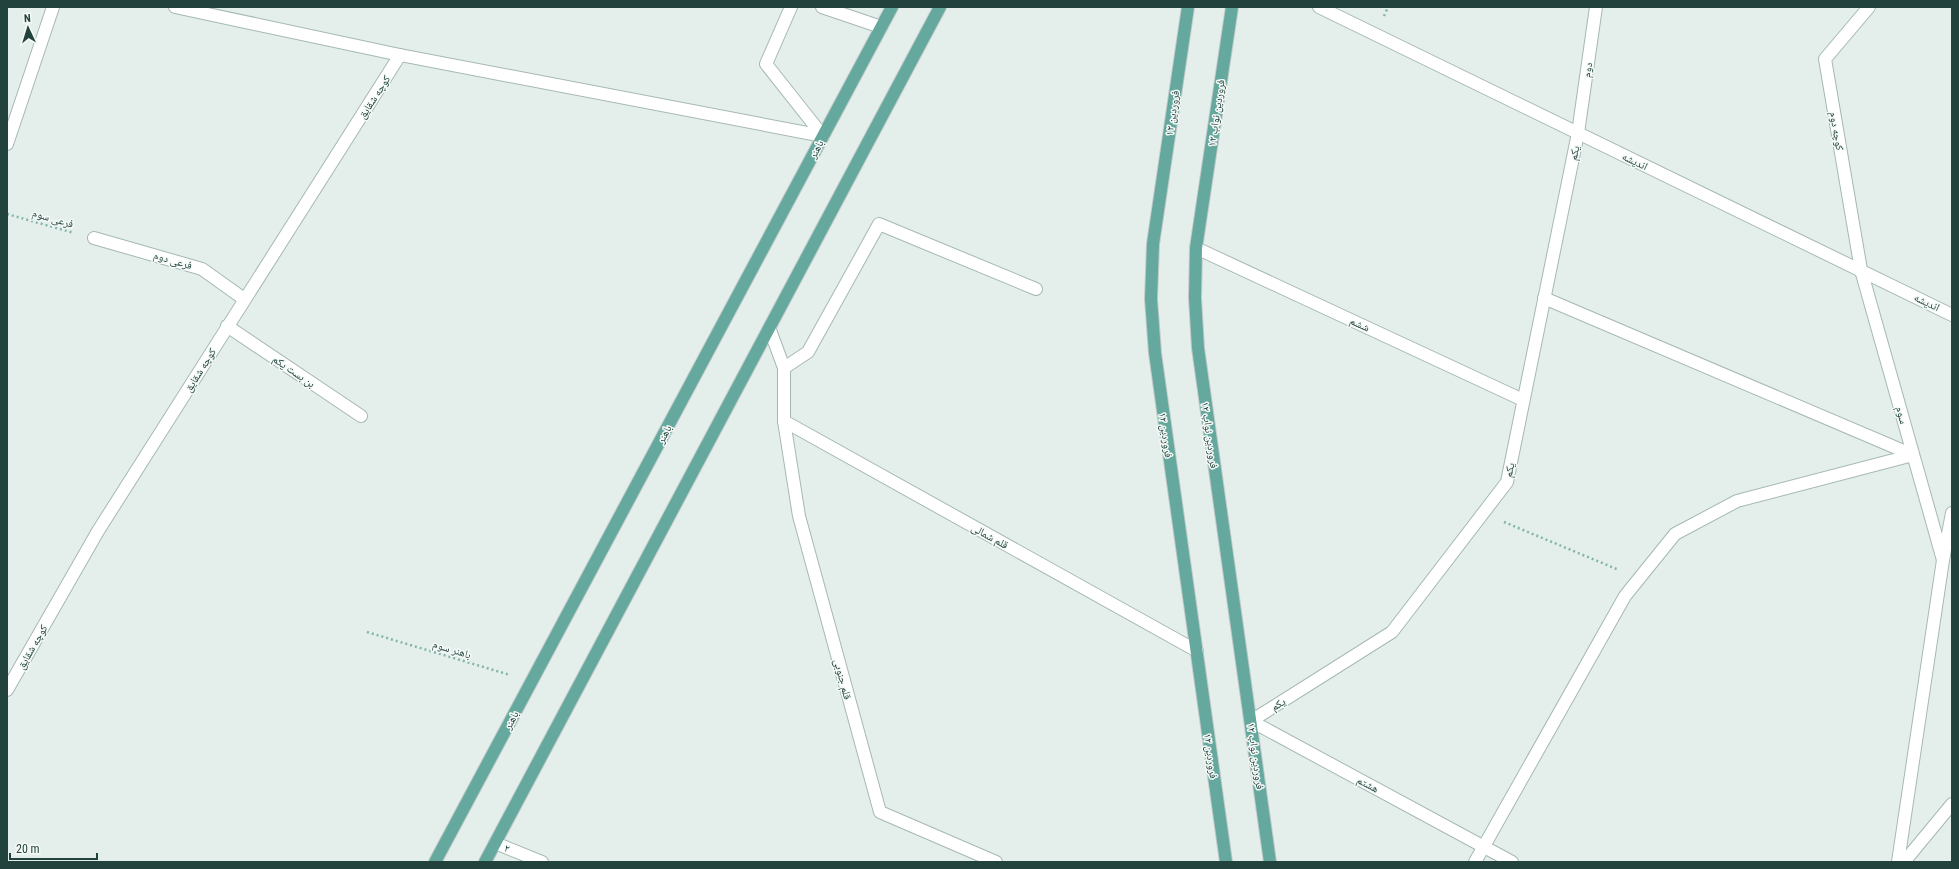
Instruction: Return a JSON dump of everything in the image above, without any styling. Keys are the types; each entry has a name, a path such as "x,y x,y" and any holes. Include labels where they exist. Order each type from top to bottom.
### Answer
{"main road":[{"path":"485,862 770,330 940,7"},
{"name":"۱۲ فروردین","path":"1188,7 1153,244 1151,298 1155,353 1226,862"},
{"name":"۱۲ فروردین نواب","path":"1232,7 1196,248 1195,298 1198,348 1270,862"},
{"name":"باهنر","path":"435,862 881,27 889,8"}],"street":[{"path":"7,144 53,7"},
{"path":"175,7 400,55 823,136"},
{"path":"791,7 766,64 823,136"},
{"path":"822,7 881,27"},
{"name":"اندیشه","path":"1319,7 1952,315"},
{"name":"دوم","path":"1578,133 1596,7"},
{"name":"کوچه دوم","path":"1861,270 1825,59 1869,7"},
{"name":"کوچه شقایق","path":"7,690 98,531 400,55"},
{"name":"یکم","path":"1251,721 1392,632 1507,482 1578,133"},
{"path":"784,368 808,352 879,224 1036,290"},
{"name":"فرعی دوم","path":"94,238 202,268 244,299"},
{"name":"ششم","path":"1196,248 1523,400"},
{"name":"سوم","path":"1861,270 1943,560"},
{"path":"1544,298 1913,455"},
{"name":"بن بست یکم","path":"227,326 361,416"},
{"path":"770,330 784,368 784,421"},
{"name":"قلم شمالی","path":"784,421 1197,651"},
{"name":"قلم جنوبی","path":"784,421 799,516 880,812 996,862"},
{"path":"1475,862 1625,596 1675,534 1737,501 1913,455"},
{"path":"1898,862 1943,560 1952,513"},
{"name":"هشتم","path":"1251,721 1512,862"},
{"path":"1904,862 1952,804"},
{"name":"۲","path":"495,843 542,862"}],"path":[{"name":"فرعی سوم","path":"7,214 94,238"},
{"path":"1483,513 1640,578"},
{"name":"باهنر سوم","path":"368,632 532,681"}]}
